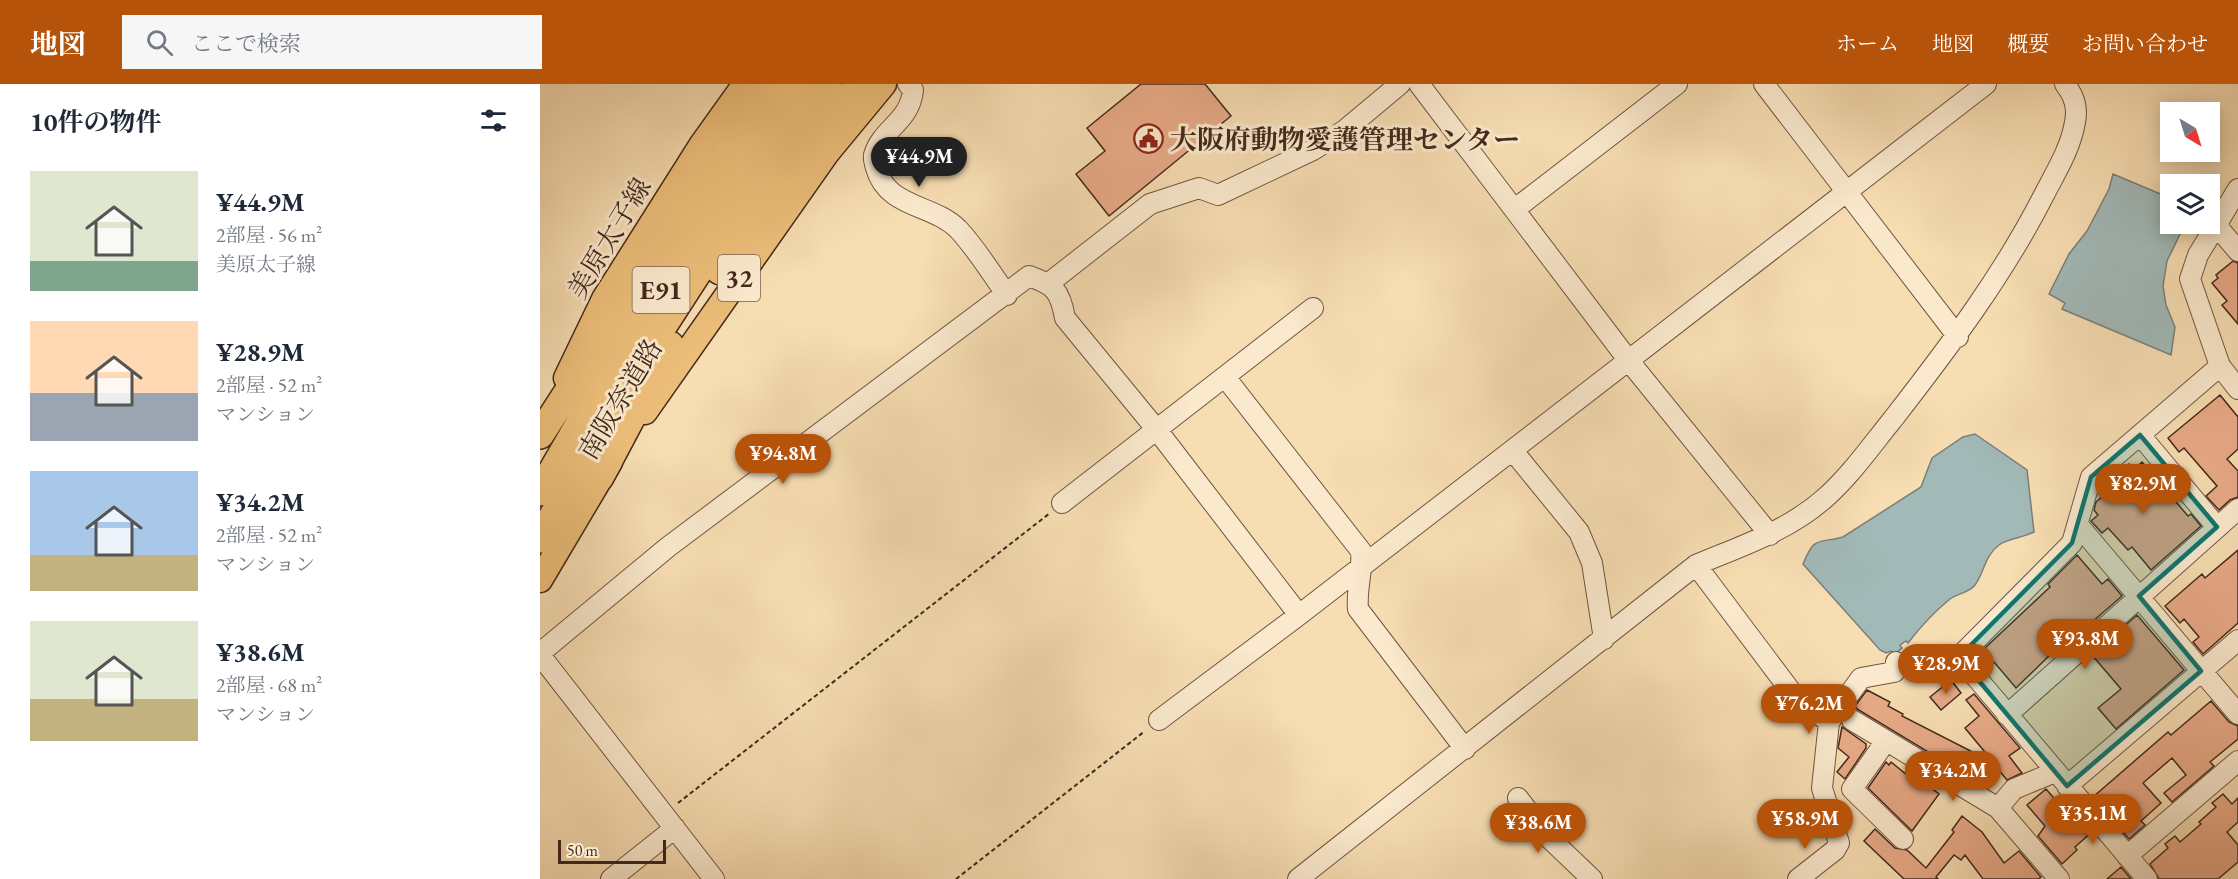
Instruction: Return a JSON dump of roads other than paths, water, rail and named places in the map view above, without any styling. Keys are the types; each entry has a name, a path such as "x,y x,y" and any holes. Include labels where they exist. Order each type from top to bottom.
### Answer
{"highway":[{"name":"南阪奈道路","path":"540,492 615,362 717,203 794,93 828,84"},
{"path":"600,477 664,355 729,258 859,84"},
{"path":"540,433 625,303 794,93"},
{"name":"南阪奈道路","path":"540,539 634,370 794,93"}],"main road":[{"name":"美原太子線","path":"540,433 604,299 702,144 745,84"},
{"name":"32","path":"540,580 600,477 827,153 884,84"}],"street":[{"path":"908,84 913,90 912,106 879,144 873,157 878,177 892,193 911,206 946,219 957,228 1007,295"},
{"path":"1050,283 1150,204 1199,188 1218,195 1313,150 1345,130 1400,84"},
{"path":"1419,84 1629,361 1770,535"},
{"path":"1515,209 1677,84"},
{"path":"1764,84 1958,337"},
{"path":"1159,720 1513,451 1986,84"},
{"path":"1298,879 1696,565 1770,535 1802,516 1826,497 1856,466 1958,337 2031,221 2063,157 2075,122 2076,108 2073,94 2065,84"},
{"path":"2220,217 2238,189"},
{"path":"2220,231 2238,251"},
{"path":"2210,234 2198,255 2190,279 2220,366 2238,388"},
{"path":"714,879 540,654 668,547 1007,295 1029,276 1050,283 1061,298 1065,318 1157,430 1299,615"},
{"path":"1062,503 1313,308"},
{"path":"2147,879 1959,657 2072,543 2079,526 2091,477 2220,366"},
{"path":"1225,377 1361,551 1363,566 1357,598 1358,609 1465,749"},
{"path":"2140,435 2217,526"},
{"path":"1513,451 1579,532 1592,563 1604,639"},
{"path":"2007,715 2238,509"},
{"path":"2079,526 2238,714"},
{"path":"1696,565 1796,698 1829,722"},
{"path":"1998,808 2014,789 2061,779 2201,671 2238,639"},
{"path":"1802,878 1839,843 1822,788 1829,722 1861,678 1894,672 1896,662"},
{"path":"1852,720 1998,808 2059,879"},
{"path":"1886,741 1852,789 1903,839"},
{"path":"2127,856 2238,760"},
{"path":"1518,798 1546,836 1592,879"},
{"path":"611,879 675,828"}],"water":[{"path":"2113,174 2160,194 2160,234 2180,234 2167,261 2163,286 2166,305 2175,327 2171,355 2062,309 2065,303 2049,294 2069,254 2087,231 2109,189"},
{"path":"1975,434 2027,470 2034,532 2007,541 1994,549 1973,588 1944,604 1908,643 1906,641 1900,645 1902,648 1895,654 1891,651 1886,653 1880,650 1803,564 1811,549 1818,542 1843,537 1921,487 1932,458 1963,437"}],"place":[{"name":"大阪府動物愛護管理センター","path":"1149,139"}]}
